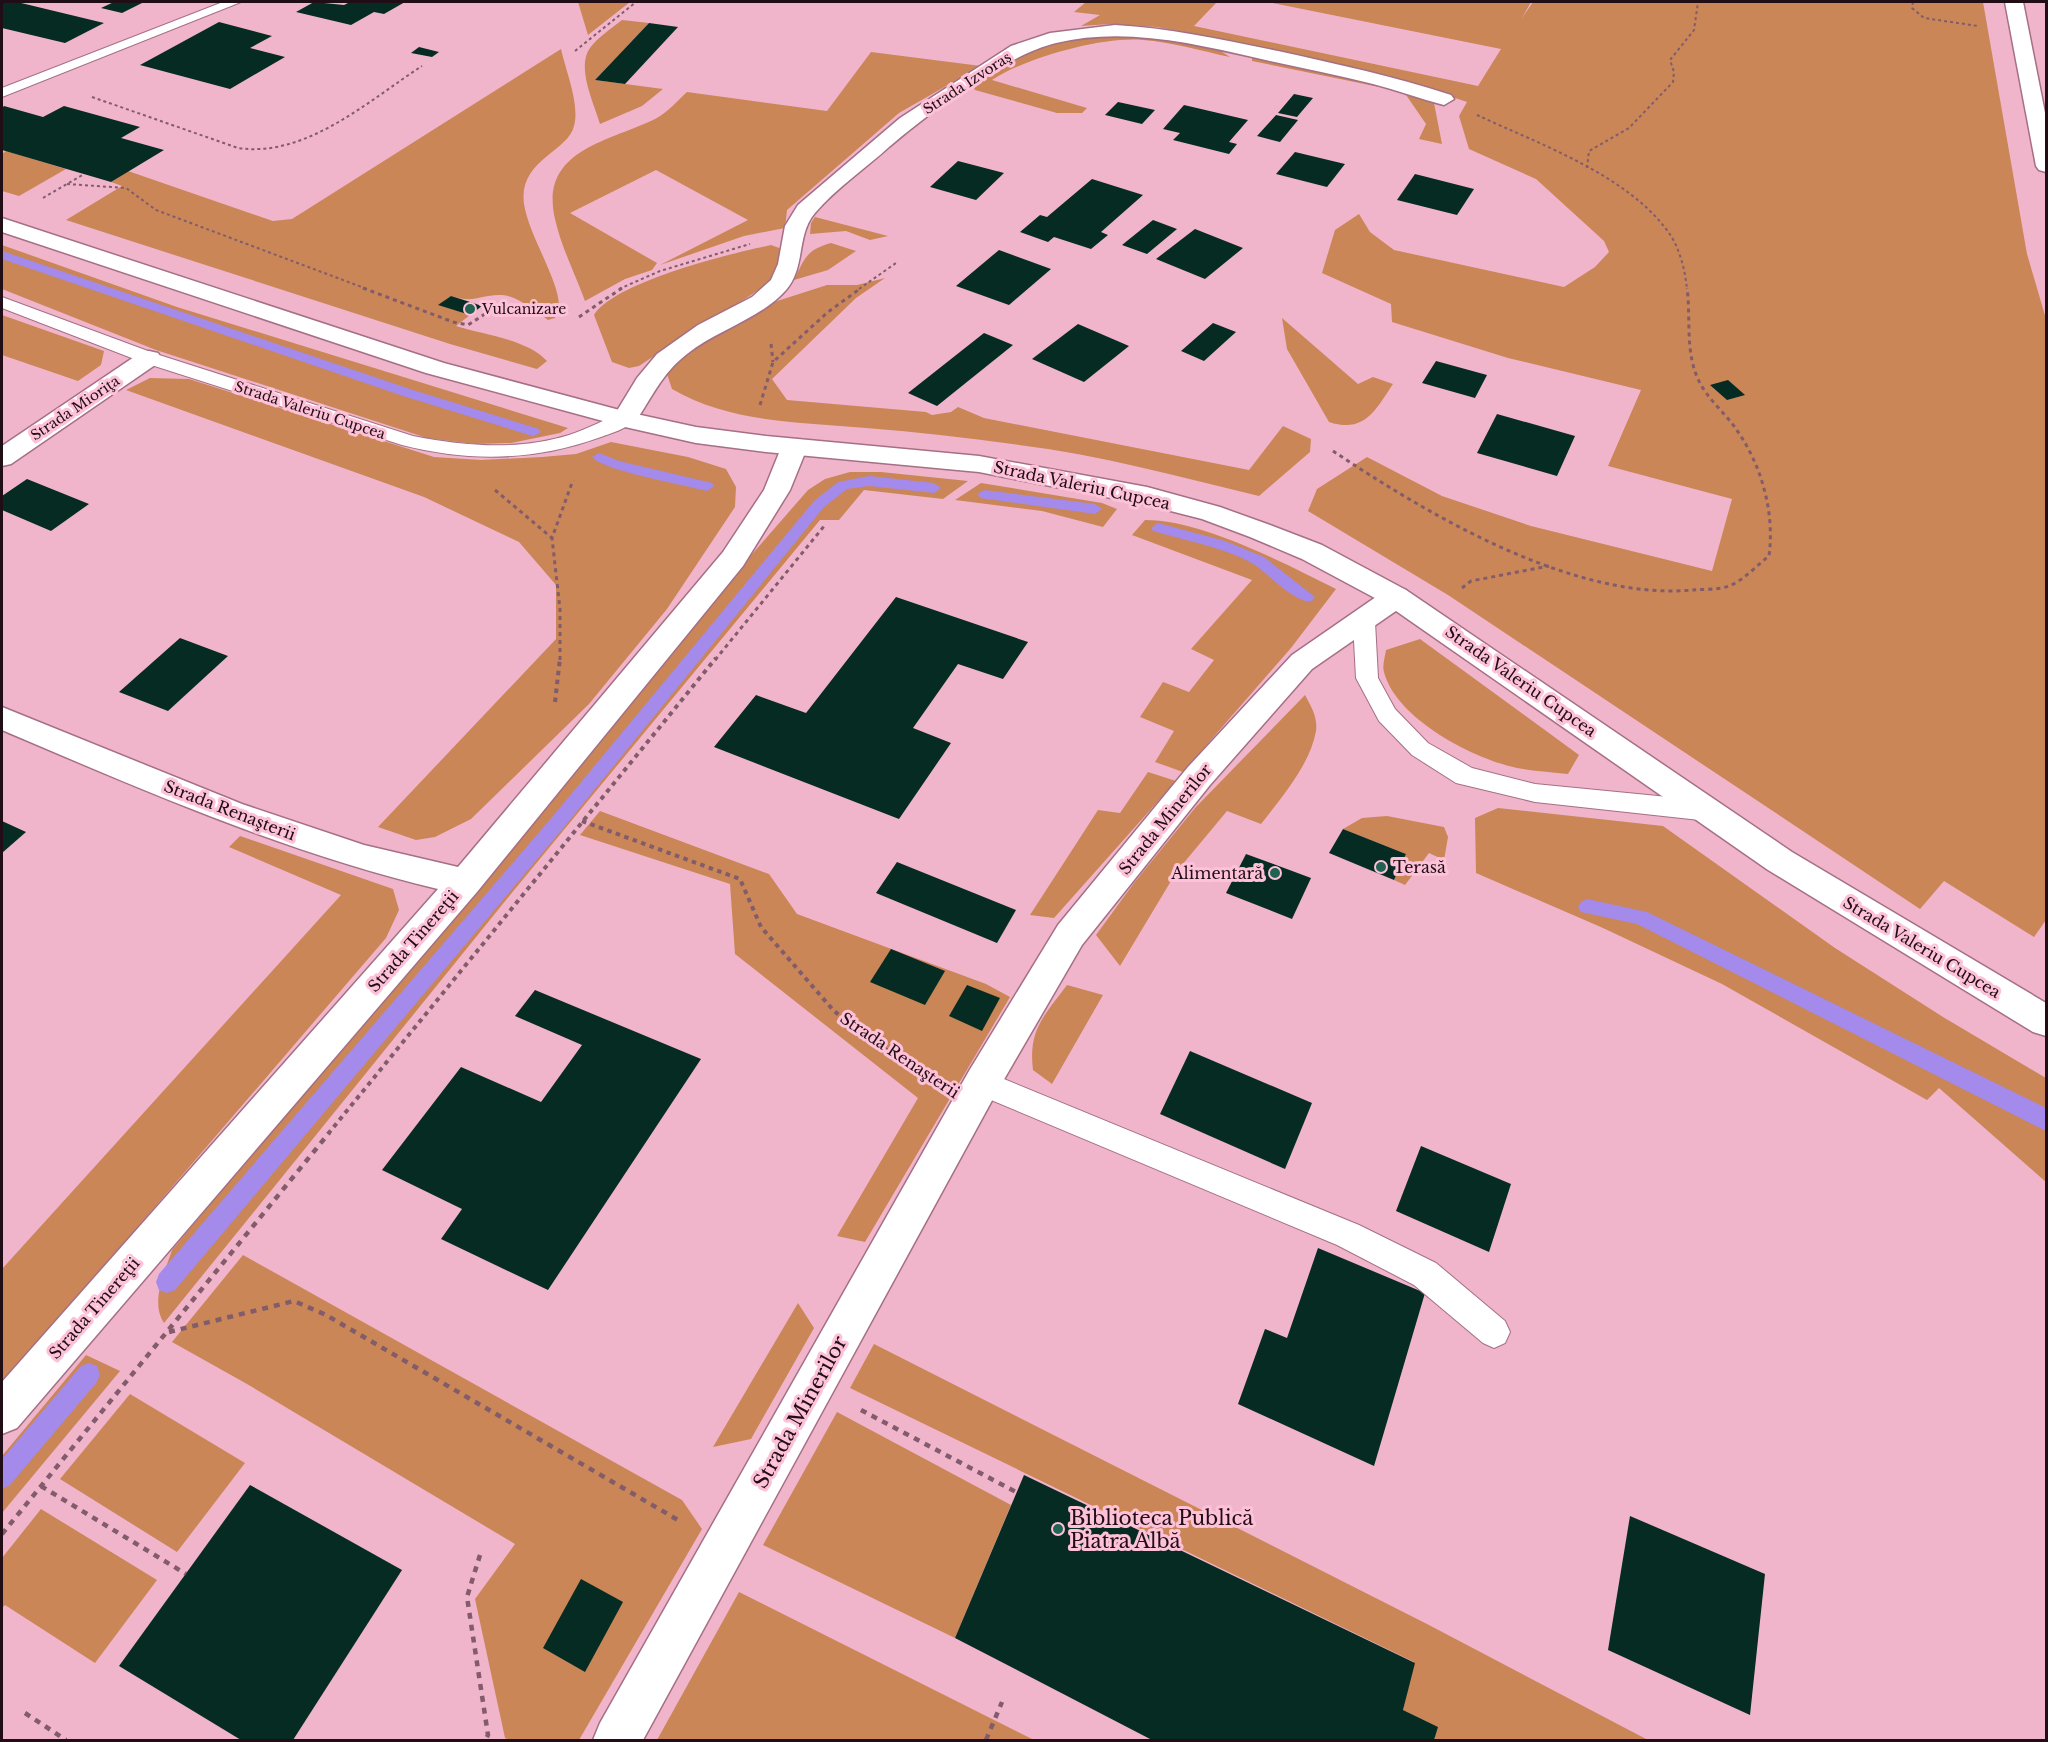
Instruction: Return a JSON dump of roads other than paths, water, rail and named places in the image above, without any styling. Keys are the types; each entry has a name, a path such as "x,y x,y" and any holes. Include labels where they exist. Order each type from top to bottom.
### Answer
{"street":[{"path":"2014,2 2046,166"},
{"name":"Strada Izvoraş","path":"626,419 656,366 672,352 692,337 768,297 783,282 791,261 792,236 801,216 820,197 909,121 1018,50 1038,41 1071,33 1126,29 1188,38 1391,81 1444,99"},
{"name":"Strada Valeriu Cupcea","path":"2,225 435,368 626,419 696,435 780,446 902,455 979,464 1147,496 1211,513 1312,552 1396,597 1427,617 1780,861 1959,971 2046,1021"},
{"name":"Strada Mioriţa","path":"2,458 149,358"},
{"name":"Strada Tinereţii","path":"2,1413 465,882 733,559 777,490 780,446"},
{"name":"Strada Minerilor","path":"617,1740 977,1093 1070,935 1199,776 1302,662 1364,622 1396,597"},
{"name":"Strada Renaşterii","path":"2,718 231,813 364,858 465,882"}],"lane":[{"path":"2,93 234,2"},
{"name":"Strada Valeriu Cupcea","path":"2,302 149,358 409,441 441,448 479,452 561,446 595,435 626,419"},
{"name":"Strada Valeriu Cupcea","path":"1364,622 1367,678 1387,715 1420,749 1465,776 1535,793 1709,811"},
{"path":"977,1093 1348,1235 1425,1274 1494,1332"}],"waterway":[{"path":"2,255 408,393 534,432"},
{"path":"599,457 615,464 707,486"},
{"path":"167,1282 559,821 819,504 843,485 869,481 934,488"},
{"path":"985,495 1095,509"},
{"path":"1158,528 1220,545 1259,561 1307,597"},
{"path":"1587,907 1640,917 2039,1115 2046,1122"},
{"path":"2,1477 89,1374"}],"place":[{"name":"Vulcanizare","path":"470,309"},
{"name":"Terasă","path":"1381,867"},
{"name":"Alimentară","path":"1275,873"},
{"name":"Biblioteca Publică Piatra Albă","path":"1058,1529"}]}
